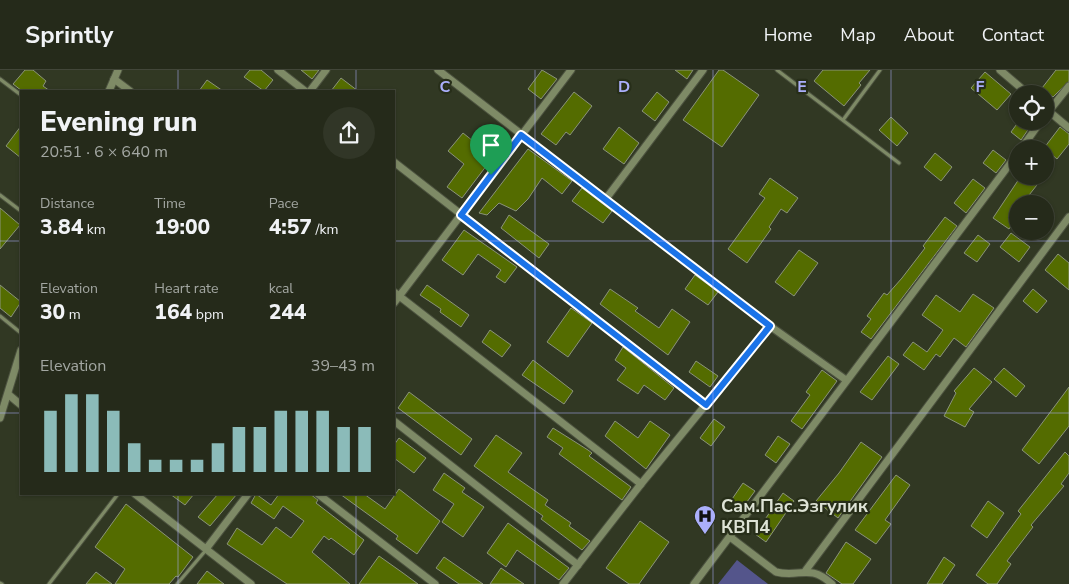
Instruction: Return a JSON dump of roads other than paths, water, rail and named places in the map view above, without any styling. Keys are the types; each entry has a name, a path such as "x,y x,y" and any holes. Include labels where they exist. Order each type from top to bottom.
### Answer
{"street":[{"path":"108,90 118,70"},
{"path":"278,70 304,90"},
{"path":"311,90 326,70"},
{"path":"571,70 461,215 396,294 641,484"},
{"path":"605,200 703,70"},
{"path":"1000,70 1018,85"},
{"path":"443,72 605,200 770,326 846,380"},
{"path":"114,79 129,90"},
{"path":"1054,103 1069,86"},
{"path":"1054,118 1069,128"},
{"path":"395,163 706,405"},
{"path":"694,584 1009,165"},
{"path":"806,570 1069,217"},
{"path":"563,584 641,484 770,326"},
{"path":"0,418 9,395 20,354"},
{"path":"9,395 20,404"},
{"path":"395,423 578,565"},
{"path":"136,495 251,584"},
{"path":"206,549 247,495"},
{"path":"319,495 435,584"},
{"path":"730,537 776,572 784,574 806,570 824,577 832,584"}],"lane":[{"path":"777,70 899,163"},
{"path":"843,120 880,70"},
{"path":"0,79 20,93"},
{"path":"0,195 20,210"},
{"path":"0,316 20,332"},
{"path":"49,584 117,495"},
{"path":"177,584 206,549"}],"place":[{"name":"Сам.Пас.Эзгулик КВП4","path":"705,535"}]}
